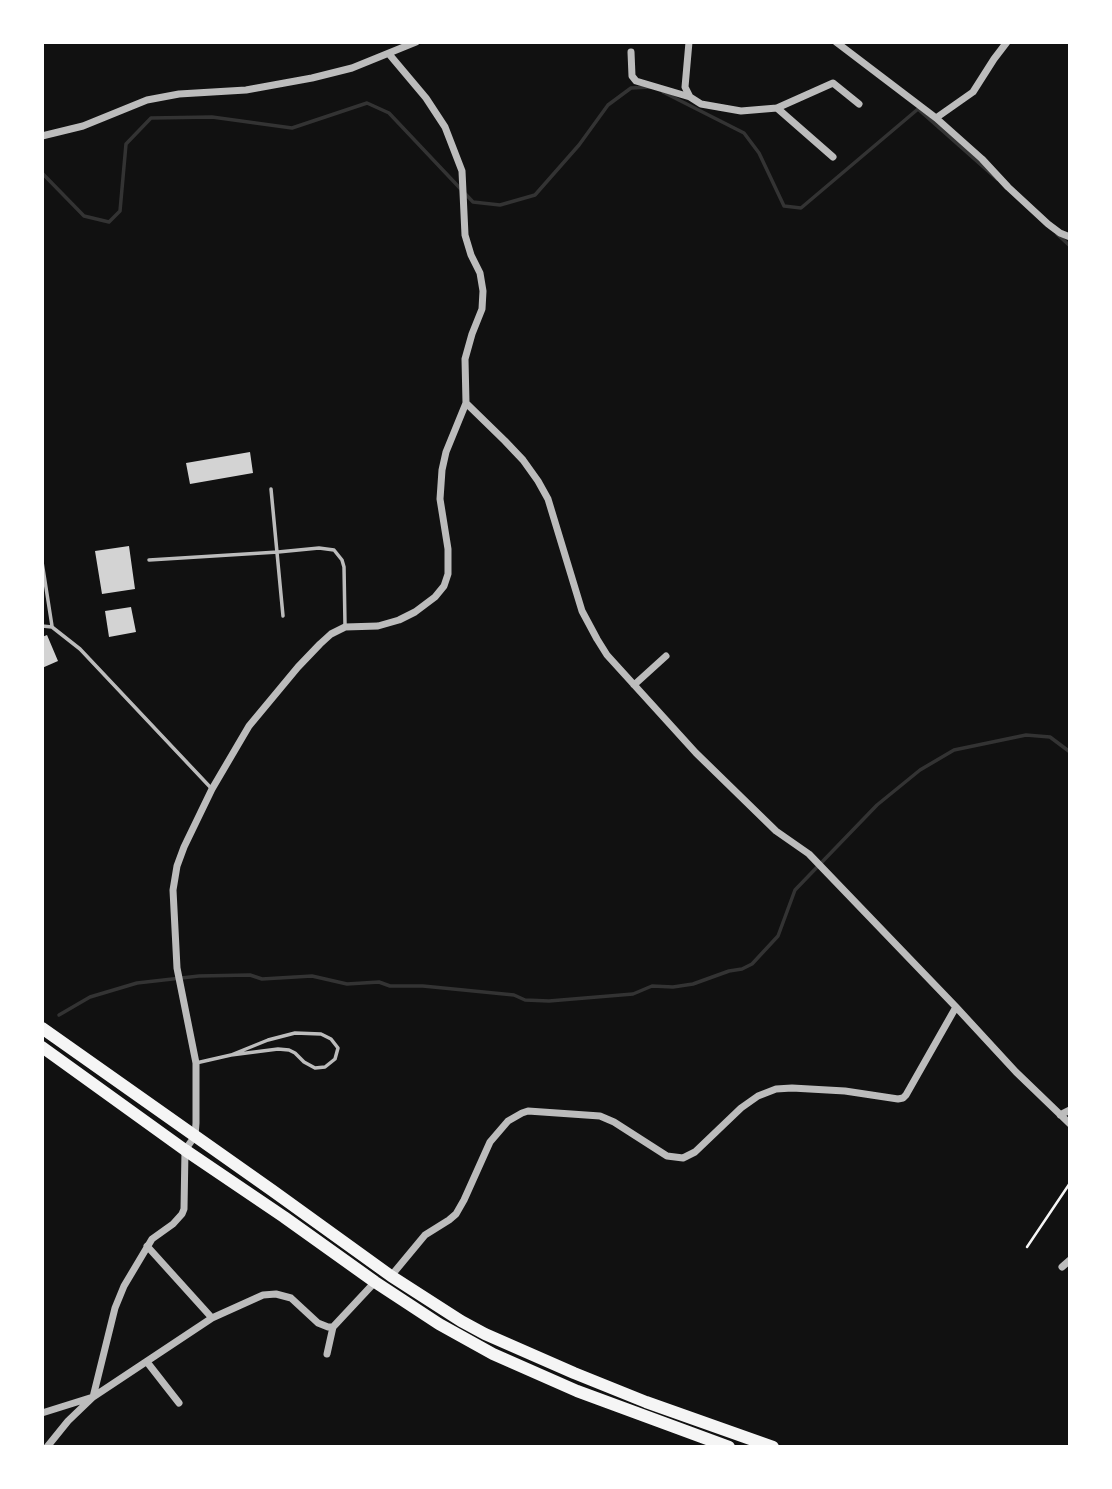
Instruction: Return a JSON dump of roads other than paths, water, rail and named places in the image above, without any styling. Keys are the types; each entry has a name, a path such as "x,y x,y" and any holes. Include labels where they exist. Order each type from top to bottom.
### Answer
{"highway":[{"path":"42,1028 391,1276 461,1321 527,1354 646,1402 773,1447"},
{"path":"42,1047 185,1150 439,1324 494,1354 577,1391 729,1447"}],"street":[{"path":"42,136 83,126 147,100 178,94 246,90 352,68 416,42"},
{"path":"689,42 685,88 690,97"},
{"path":"836,42 936,118 1048,224 1070,237"},
{"path":"936,118 973,92 1007,42"},
{"path":"631,52 632,76 636,81 690,97 701,104 741,111 777,108 833,83 859,104"},
{"path":"93,1397 115,1308 128,1278 152,1239 173,1224 183,1212 186,1203 185,1150 195,1136 197,1063 177,968 173,890 184,847 212,789 249,726 320,644 345,627 378,626 415,612 435,597 444,586 448,574 448,549 440,499 442,470 446,452 466,403 465,359 482,309 483,291 480,273 465,235 462,171 445,127 426,98 389,54"},
{"path":"777,108 833,157"},
{"path":"466,403 523,460 538,481 548,499 582,611 607,655 696,753 775,831 809,854 1016,1072 1070,1124"},
{"path":"634,685 666,656"},
{"path":"391,1276 425,1235 456,1214 490,1142 508,1121 522,1113 528,1111 600,1116 667,1156 683,1158 695,1152 741,1108 758,1096 776,1089 845,1091 903,1098 956,1007"},
{"path":"1060,1115 1070,1110"},
{"path":"147,1246 212,1318"},
{"path":"1062,1267 1070,1260"},
{"path":"327,1354 333,1327 375,1282"},
{"path":"47,1447 68,1421 93,1397 212,1318 263,1295 285,1295 318,1323 333,1327"},
{"path":"147,1362 179,1403"},
{"path":"42,1413 93,1397"}],"lane":[{"path":"271,489 283,615"},
{"path":"149,560 327,548 334,550 344,568 345,627"},
{"path":"42,562 52,627"},
{"path":"42,626 52,627 80,649 212,789"},
{"path":"197,1063 278,1049 295,1053 314,1068 325,1067 335,1059 338,1048 331,1039 321,1034 296,1033 268,1040 231,1055"}],"waterway":[{"path":"42,173 84,216 109,222 120,211 126,144 151,118 212,117 292,128 367,103 389,113 473,202 500,205 535,195 579,145 608,105 631,88 650,87"},
{"path":"663,92 744,133 759,153 784,206 801,208 918,109 997,179"},
{"path":"1057,234 1070,246"},
{"path":"59,1015 90,997 137,983 199,976 250,975 262,979 312,976 347,984 379,982 390,986 423,986 549,1001 633,994 652,986 693,984 752,964 778,936 795,890 877,805 920,770 954,750 1026,735 1050,737 1070,752"}]}
